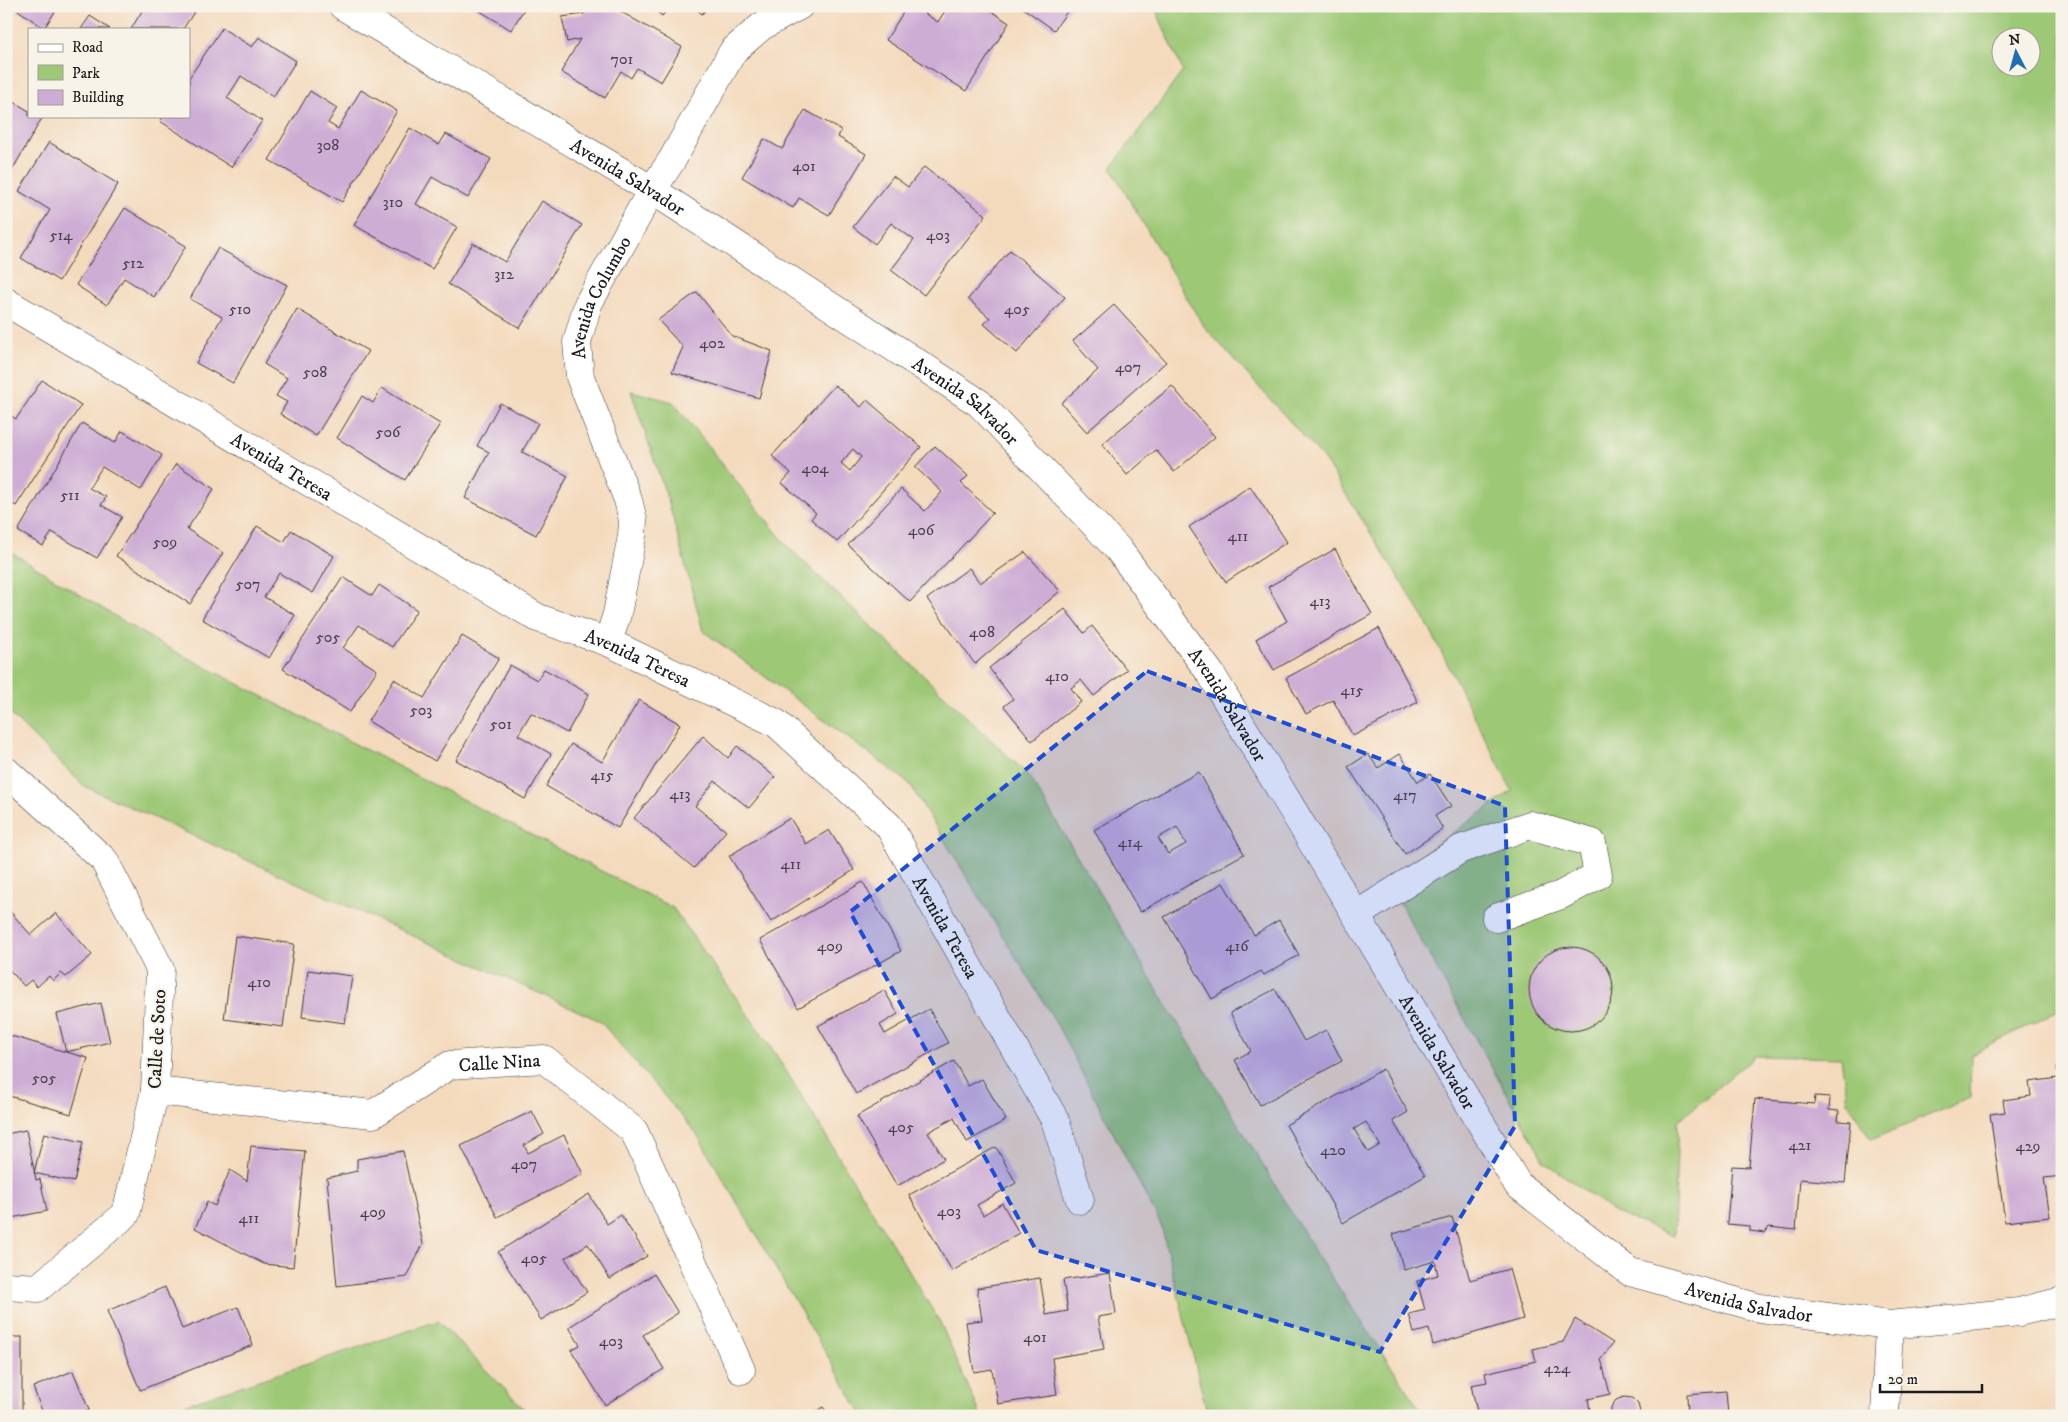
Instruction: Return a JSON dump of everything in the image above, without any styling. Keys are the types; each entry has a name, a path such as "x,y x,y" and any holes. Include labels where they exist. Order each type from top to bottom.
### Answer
{"street":[{"name":"Avenida Salvador","path":"343,6 652,190 979,403 1118,549 1211,674 1518,1185 1630,1272 1760,1308 1889,1325 2019,1312 2062,1301"},
{"name":"Avenida Columbo","path":"608,642 617,614 632,536 633,520 628,500 580,377 577,342 588,304 733,51 762,26 799,6"},
{"name":"Avenida Teresa","path":"6,302 538,618 608,642 776,723 889,826 1055,1120 1080,1200"},
{"name":"Calle de Soto","path":"6,771 104,860 160,969 155,1091 126,1214 38,1288 6,1286"},
{"path":"1356,915 1461,849 1530,824 1592,843 1598,874 1561,895 1496,918"},
{"name":"Calle Nina","path":"155,1091 373,1114 450,1065 544,1059 634,1131 741,1370"},
{"path":"1885,1416 1889,1325"}],"highlighted area":[{"path":"1147,671 1505,806 1515,1126 1380,1352 1036,1250 850,912"}],"green space":[{"path":"1154,6 2062,6 2062,1008 1971,1055 1970,1098 1871,1140 1847,1100 1841,1058 1755,1056 1678,1121 1674,1236 1615,1213 1544,1161 1387,880 1512,791 1424,618 1323,458 1202,324 1111,168 1183,71"},
{"path":"631,391 673,402 789,548 1029,776 1318,1257 1425,1416 1208,1416 1161,1225 1054,1019 909,783 703,631 669,504"},
{"path":"6,549 157,642 673,908 775,1053 940,1322 981,1416 863,1416 696,1133 600,1021 84,786 6,710"},
{"path":"438,1321 531,1416 152,1416 153,1415"}],"building":[{"path":"12,6 59,6 44,28"},
{"path":"145,6 198,6 184,28 132,28"},
{"path":"472,6 526,6 511,30"},
{"path":"588,6 611,6 682,47 661,82 637,68 631,78 621,71 605,98 561,72 580,39 567,42 562,17 584,14"},
{"path":"651,6 671,6 662,16"},
{"path":"693,6 708,6 702,14"},
{"path":"907,6 913,6 938,22 948,6 984,6 1009,23 966,91 886,40"},
{"path":"1020,6 1071,6 1054,30"},
{"path":"90,16 108,28 82,28"},
{"path":"222,28 252,47 259,37 296,61 273,97 241,76 227,98 262,121 231,167 160,121 162,118 190,118 190,76"},
{"path":"361,90 397,111 342,202 269,160 310,91 337,108 328,123 338,129"},
{"path":"14,102 28,110 28,118 42,118 6,181 6,115"},
{"path":"805,110 841,130 838,137 866,154 829,215 799,198 793,208 742,177 764,139 782,149"},
{"path":"410,128 439,145 446,134 491,159 468,198 432,177 416,204 457,227 432,269 354,225"},
{"path":"49,142 118,184 59,281 21,258 50,210 19,191"},
{"path":"924,167 986,215 924,295 891,270 914,240 891,223 875,244 853,227 893,176 908,187"},
{"path":"542,201 582,225 520,328 448,284 473,243 505,262"},
{"path":"125,208 186,246 154,297 124,278 107,305 76,285"},
{"path":"218,248 287,285 233,383 196,363 222,317 190,299"},
{"path":"1010,250 1065,297 1017,353 984,324 990,318 968,299"},
{"path":"697,292 732,336 772,351 759,398 672,372 683,347 658,320"},
{"path":"1114,305 1166,362 1087,432 1061,403 1098,370 1073,341"},
{"path":"297,309 368,351 316,436 280,414 287,402 276,396 287,378 264,364"},
{"path":"42,380 81,405 16,506 6,500 6,413 16,419"},
{"path":"835,385 861,407 867,400 921,447 837,542 811,519 816,513 782,483 791,473 772,456","holes":["853,449 861,457 850,471 841,463"]},
{"path":"1172,386 1215,437 1174,472 1156,450 1127,475 1102,444"},
{"path":"382,388 440,424 405,480 337,438 362,396 373,403"},
{"path":"500,403 538,423 522,452 568,476 536,535 465,498 489,452 477,446"},
{"path":"82,423 115,443 122,431 162,455 141,490 102,467 89,488 106,497 101,505 122,517 97,558 52,532 43,546 18,531"},
{"path":"935,446 968,476 961,483 993,513 910,602 848,545 901,489 925,511 942,492 915,467"},
{"path":"176,464 214,489 187,529 223,553 190,604 116,556"},
{"path":"1250,486 1287,542 1226,582 1189,527"},
{"path":"257,526 284,542 291,530 334,556 313,593 279,573 264,597 295,615 269,658 202,619"},
{"path":"1335,549 1372,614 1274,670 1256,639 1287,621 1268,587"},
{"path":"1025,552 1060,591 975,664 927,599 969,568 980,583"},
{"path":"343,577 372,596 379,585 417,610 392,647 359,625 343,648 377,670 350,712 283,669"},
{"path":"1065,609 1084,633 1092,626 1127,670 1094,696 1081,680 1071,688 1081,702 1032,741 1004,706 1013,699 989,668"},
{"path":"1379,628 1418,702 1353,736 1333,700 1306,714 1286,678"},
{"path":"462,636 499,658 435,761 368,721 394,679 424,698"},
{"path":"510,665 537,680 544,669 589,694 567,733 531,713 518,735 551,754 525,799 456,760"},
{"path":"639,700 680,724 618,828 546,786 571,744 602,762"},
{"path":"703,736 728,758 737,746 775,777 749,808 715,781 695,806 726,831 694,868 634,818"},
{"path":"1368,754 1378,768 1400,754 1418,782 1430,774 1451,806 1435,816 1443,829 1405,854 1348,767"},
{"path":"1199,772 1244,854 1140,912 1094,830","holes":["1177,827 1186,844 1168,854 1158,838"]},
{"path":"790,818 806,844 829,830 854,870 771,922 729,856"},
{"path":"863,882 901,951 798,1008 760,940"},
{"path":"1223,883 1254,935 1279,920 1299,955 1264,975 1261,971 1212,999 1164,917"},
{"path":"6,907 31,935 56,913 92,955 66,977 61,973 53,981 49,976 37,987 31,980 24,986 6,966"},
{"path":"235,936 294,944 283,1027 224,1019"},
{"path":"1571,947 1587,950 1606,966 1610,973 1613,989 1610,1005 1594,1024 1587,1028 1571,1031 1555,1028 1536,1012 1532,1005 1529,989 1532,973 1548,954 1555,950"},
{"path":"308,970 352,976 345,1023 302,1017"},
{"path":"1275,989 1304,1041 1326,1030 1342,1061 1260,1105 1235,1060 1251,1051 1230,1013"},
{"path":"884,990 898,1014 880,1025 885,1034 929,1009 948,1043 856,1094 818,1026"},
{"path":"101,1003 110,1042 66,1052 57,1014"},
{"path":"8,1035 88,1058 71,1114 6,1095"},
{"path":"954,1061 968,1086 982,1079 1006,1120 967,1142 954,1118 928,1132 944,1159 897,1186 857,1116"},
{"path":"2057,1067 2062,1067 2062,1176 2044,1178 2050,1217 2005,1222 1990,1114 2005,1112 2003,1100 2031,1096 2029,1082 2058,1078"},
{"path":"1383,1069 1408,1112 1393,1121 1425,1176 1343,1223 1286,1125","holes":["1366,1122 1380,1145 1368,1152 1354,1129"]},
{"path":"1815,1096 1830,1097 1829,1110 1839,1111 1838,1121 1851,1122 1845,1183 1800,1179 1796,1230 1769,1227 1765,1233 1750,1231 1750,1226 1727,1224 1732,1166 1749,1167 1755,1099 1814,1104"},
{"path":"532,1111 544,1134 524,1145 528,1153 564,1135 583,1174 497,1217 461,1146"},
{"path":"26,1130 36,1180 40,1179 47,1211 6,1219 6,1134"},
{"path":"44,1133 83,1142 74,1182 34,1173"},
{"path":"251,1146 305,1151 293,1267 264,1264 195,1228 207,1202 215,1206 230,1170 247,1181"},
{"path":"996,1147 1016,1183 977,1205 983,1215 1002,1203 1019,1233 952,1271 909,1195"},
{"path":"403,1151 423,1244 407,1277 337,1286 327,1178 357,1171 357,1159"},
{"path":"589,1194 607,1224 621,1215 647,1256 610,1279 588,1244 565,1258 587,1292 541,1320 498,1252"},
{"path":"1452,1217 1470,1280 1509,1269 1523,1319 1433,1345 1429,1329 1414,1333 1409,1314 1425,1310 1417,1281 1438,1275 1435,1261 1404,1270 1393,1234"},
{"path":"1110,1273 1116,1314 1098,1317 1104,1349 1052,1358 1057,1395 998,1404 992,1369 974,1372 966,1322 982,1320 977,1288 1040,1278 1046,1315 1068,1311 1063,1280"},
{"path":"654,1274 678,1313 643,1335 664,1369 605,1405 571,1350 580,1345 569,1327"},
{"path":"165,1287 182,1329 238,1307 253,1345 140,1390 107,1311"},
{"path":"1575,1319 1613,1343 1601,1359 1610,1394 1588,1399 1591,1416 1478,1416 1471,1385 1487,1382 1485,1373 1536,1361 1533,1349 1563,1342"},
{"path":"6,1337 22,1337 22,1416 6,1416"},
{"path":"73,1371 89,1410 74,1416 44,1416 33,1387"},
{"path":"1726,1391 1728,1416 1688,1416 1687,1394"},
{"path":"1624,1397 1632,1398 1638,1404 1639,1416 1611,1416 1611,1407 1616,1400"},
{"path":"823,1407 829,1416 810,1416"}]}
